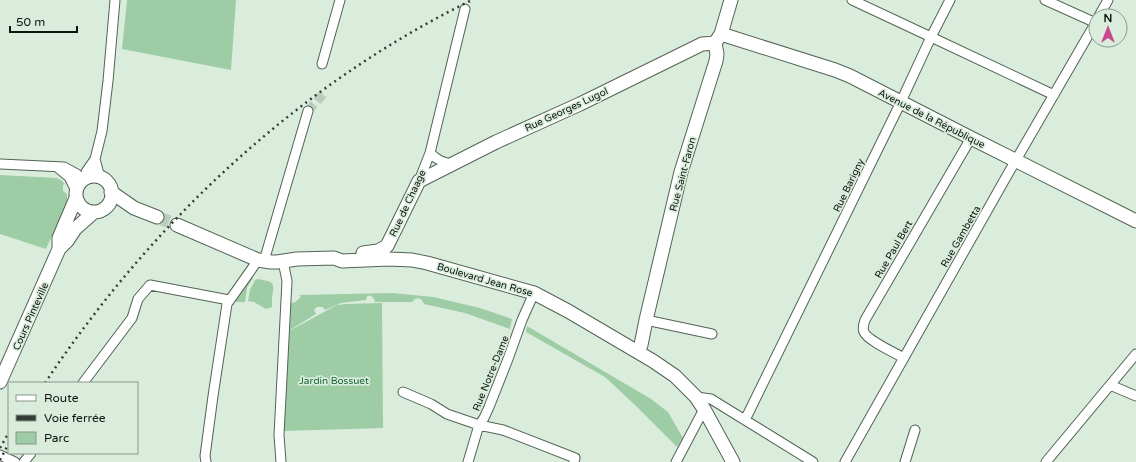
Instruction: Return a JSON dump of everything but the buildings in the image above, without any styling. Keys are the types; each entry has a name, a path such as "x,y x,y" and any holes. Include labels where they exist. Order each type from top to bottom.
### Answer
{"street":[{"path":"115,0 102,131 95,159 81,182 81,207 85,210 98,211 110,208 134,208"},
{"path":"322,64 340,0"},
{"name":"Rue Saint-Faron","path":"638,352 641,345 681,172 716,61 718,38 731,0"},
{"path":"852,0 1054,95"},
{"name":"Rue Barigny","path":"745,420 950,0"},
{"path":"1045,0 1088,19"},
{"name":"Rue de Chaage","path":"334,258 342,253 366,253 378,251 387,246 419,181 430,153 465,8"},
{"name":"Rue Gambetta","path":"845,462 1088,36"},
{"name":"Avenue de la République","path":"718,38 835,70 850,76 1136,221"},
{"name":"Rue Georges Lugol","path":"419,181 496,142 580,104 702,44 718,38"},
{"path":"206,462 205,456 227,304 261,260 308,111"},
{"name":"Rue Paul Bert","path":"904,358 870,339 864,333 863,327 865,320 971,138"},
{"path":"430,153 438,160 453,164"},
{"path":"95,159 100,178"},
{"path":"0,164 64,168 81,182"},
{"path":"57,167 69,177 81,182 94,177 100,178 108,183 111,192 110,202 98,211"},
{"name":"Cours Pinteville","path":"59,249 59,238 81,182"},
{"path":"111,192 134,208 157,217"},
{"name":"Cours Pinteville","path":"0,382 59,249 75,230 98,211"},
{"name":"Boulevard Jean Rose","path":"177,225 261,260 271,262 297,259 334,258 342,261 389,259 412,260 427,262 534,293 638,352 675,376 696,397 704,408 733,462"},
{"path":"281,462 279,435 287,280 283,261"},
{"path":"84,382 132,318 138,299 150,284 229,300"},
{"name":"Rue Notre-Dame","path":"468,462 478,425 484,418 489,407 527,307 534,293"},
{"path":"646,320 712,334"},
{"path":"1046,462 1136,354"},
{"path":"1110,385 1136,396"},
{"path":"403,392 431,404 447,414 478,425 503,430 574,460"},
{"path":"696,397 711,399 813,462"},
{"path":"676,462 704,408"},
{"path":"905,462 915,430"},
{"path":"24,462 30,454"},
{"path":"0,455 15,462"}],"green space":[{"path":"127,0 236,0 231,70 122,49"},
{"path":"0,175 56,178 65,184 63,185 63,191 67,194 67,203 46,249 0,234"},
{"path":"253,275 253,278 247,288 245,302 235,302"},
{"path":"258,279 270,282 273,285 272,307 266,309 254,302 248,301 250,290 255,280"},
{"path":"392,293 433,297 480,308 512,319 510,329 465,313 424,304 420,298 415,299 412,302 375,302 372,297 367,296 366,300 341,303 325,310 323,307 317,307 314,310 316,314 290,330 291,304 301,297 299,295"},
{"name":"Jardin Bossuet","path":"382,303 383,428 283,431 289,331 337,305"},
{"path":"527,326 651,399 668,412 683,438 677,447 605,377 526,332"}],"tunnel":[{"path":"308,111 324,93"},
{"path":"157,217 177,225"}],"railway":[{"path":"46,382 87,324 132,267 181,213 233,163 289,116 347,73 408,34 472,0"},
{"path":"0,448 8,434"},
{"path":"0,460 8,445"}]}
